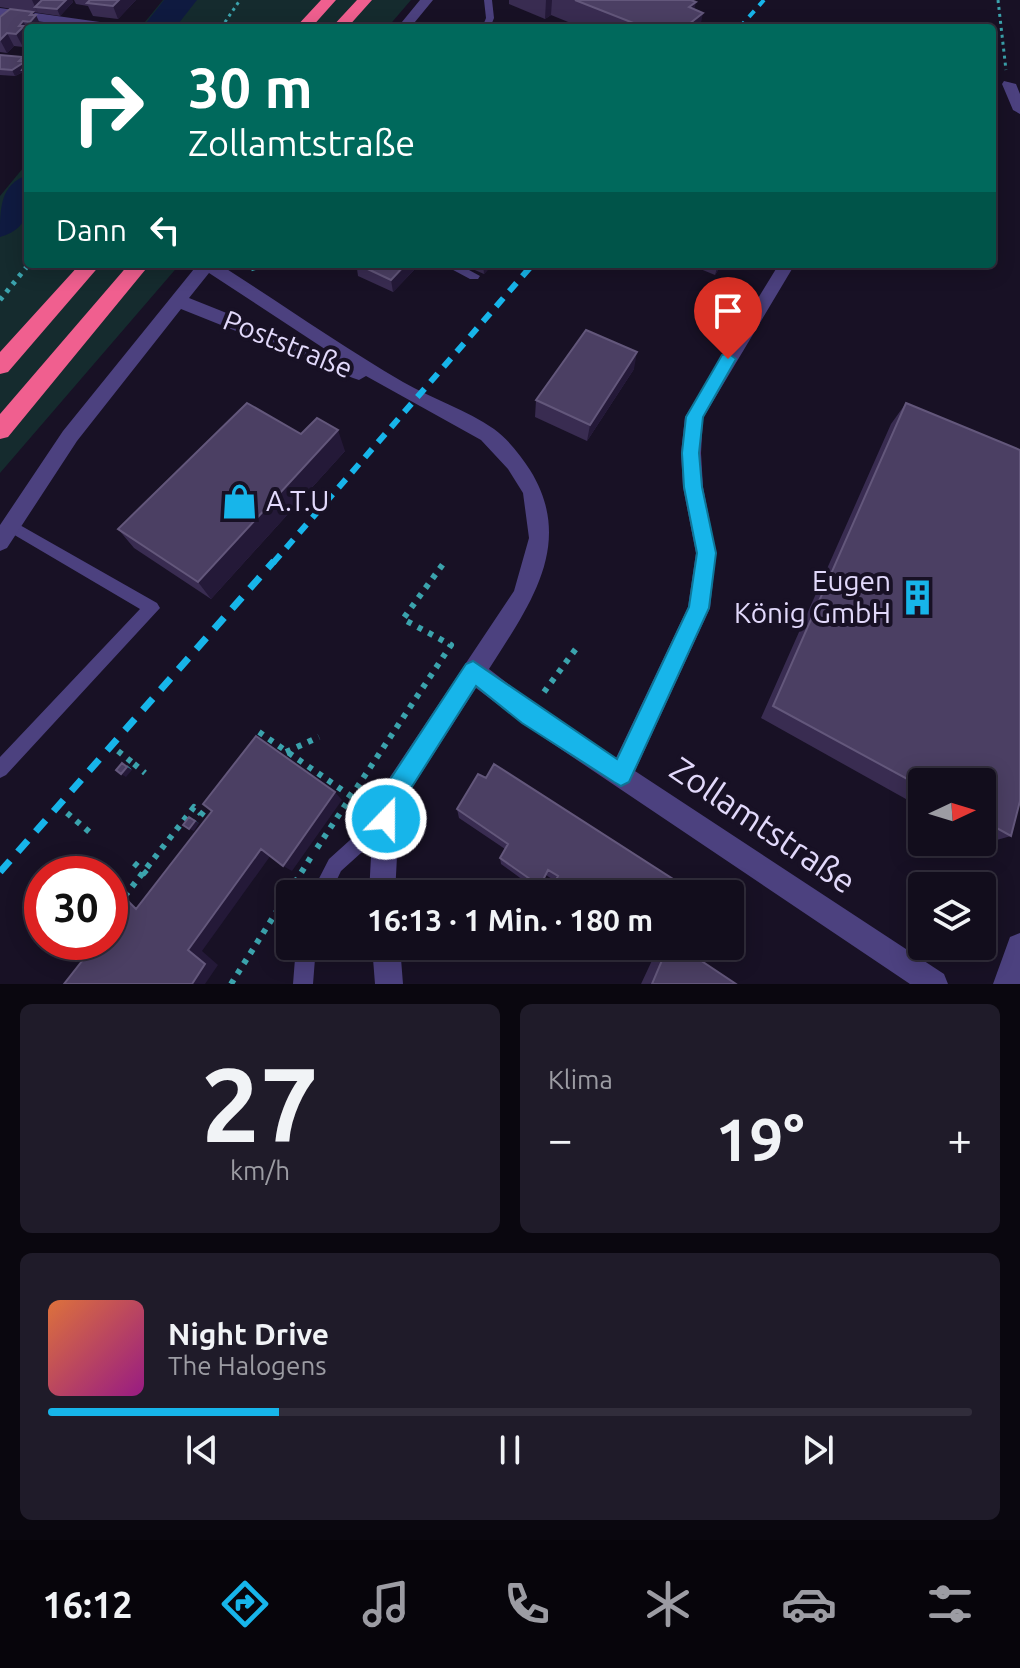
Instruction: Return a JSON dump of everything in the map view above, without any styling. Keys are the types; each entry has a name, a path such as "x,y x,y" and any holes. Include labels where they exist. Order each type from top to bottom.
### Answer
{"highway":[{"path":"307,24 329,0"},
{"path":"343,24 365,0"},
{"path":"0,366 87,268"},
{"path":"0,430 137,268"}],"street":[{"path":"406,24 427,0"},
{"path":"0,26 7,14 83,24"},
{"path":"1009,84 1020,110"},
{"path":"6,534 70,436 204,268"},
{"name":"Poststraße","path":"213,268 397,387 488,435 500,444 523,475 537,508 539,538 531,578 522,598 399,786 386,819 383,880"},
{"path":"621,774 694,619 704,584 706,553 693,487 691,453 694,417 785,268"},
{"name":"Poststraße","path":"179,301 397,387"},
{"name":"Zollamtstraße","path":"473,671 530,715 934,984"},
{"path":"1007,984 1012,979 1020,947"},
{"path":"387,960 389,984"}],"lane":[{"path":"488,0 488,24"},
{"path":"457,268 474,276"},
{"path":"0,769 152,608 6,534"},
{"path":"327,880 335,865 386,819"},
{"path":"303,984 305,960"}],"path":[{"path":"224,24 240,0"},
{"path":"998,0 1002,53 1009,84"},
{"path":"0,300 26,268"},
{"path":"231,984 451,645 403,619 443,564"},
{"path":"544,692 578,646"},
{"path":"254,746 261,734 386,819"},
{"path":"285,753 319,737"},
{"path":"118,751 145,773"},
{"path":"126,771 133,763"},
{"path":"193,825 219,792"},
{"path":"128,896 147,875 194,807 201,814"},
{"path":"67,813 93,835"},
{"path":"134,863 147,875"}],"green space":[{"path":"163,0 411,0 390,24 143,24"},
{"path":"24,167 24,268 177,268 0,473 0,196"}],"building":[{"path":"42,0 66,0 57,9 35,7"},
{"path":"90,0 119,0 113,6 87,3"},
{"path":"575,0 691,0 696,2 689,7 703,13 689,24 636,24"},
{"path":"10,9 36,15 30,22 23,21 19,26 24,26 16,34 7,33 0,40 0,17"},
{"path":"0,55 23,57 19,61 24,62 12,70 0,69"},
{"path":"366,268 402,268 391,280"},
{"path":"586,330 637,352 590,425 536,400"},
{"name":"A.T.U","path":"247,403 301,434 317,418 338,430 198,582 118,529"},
{"name":"Eugen König GmbH","path":"906,403 1020,450 1020,801 1011,836 996,828 996,768 908,768 908,779 773,706"},
{"path":"256,736 335,792 283,866 261,849 188,950 205,964 192,984 64,984 83,960 128,960 128,903 136,909 212,811 203,804"},
{"path":"122,763 127,767 121,774 116,770"},
{"path":"494,764 674,880 556,880 558,876 548,870 543,880 531,880 500,858 508,844 457,809 478,774 486,778"},
{"path":"189,817 195,821 189,829 183,825"},
{"path":"662,960 700,960 736,984 652,984"}],"waterway":[{"path":"161,24 181,0"},
{"path":"0,223 24,193"}],"railway":[{"path":"743,24 764,0"},
{"path":"273,563 530,268"},
{"path":"0,872 274,561"}],"place":[{"name":"A.T.U","path":"240,501"},
{"name":"Eugen König GmbH","path":"917,597"}],"route":[{"path":"386,819 399,786 473,671 530,715 621,774 699,608 706,553 693,487 691,453 694,417 728,359"}]}
